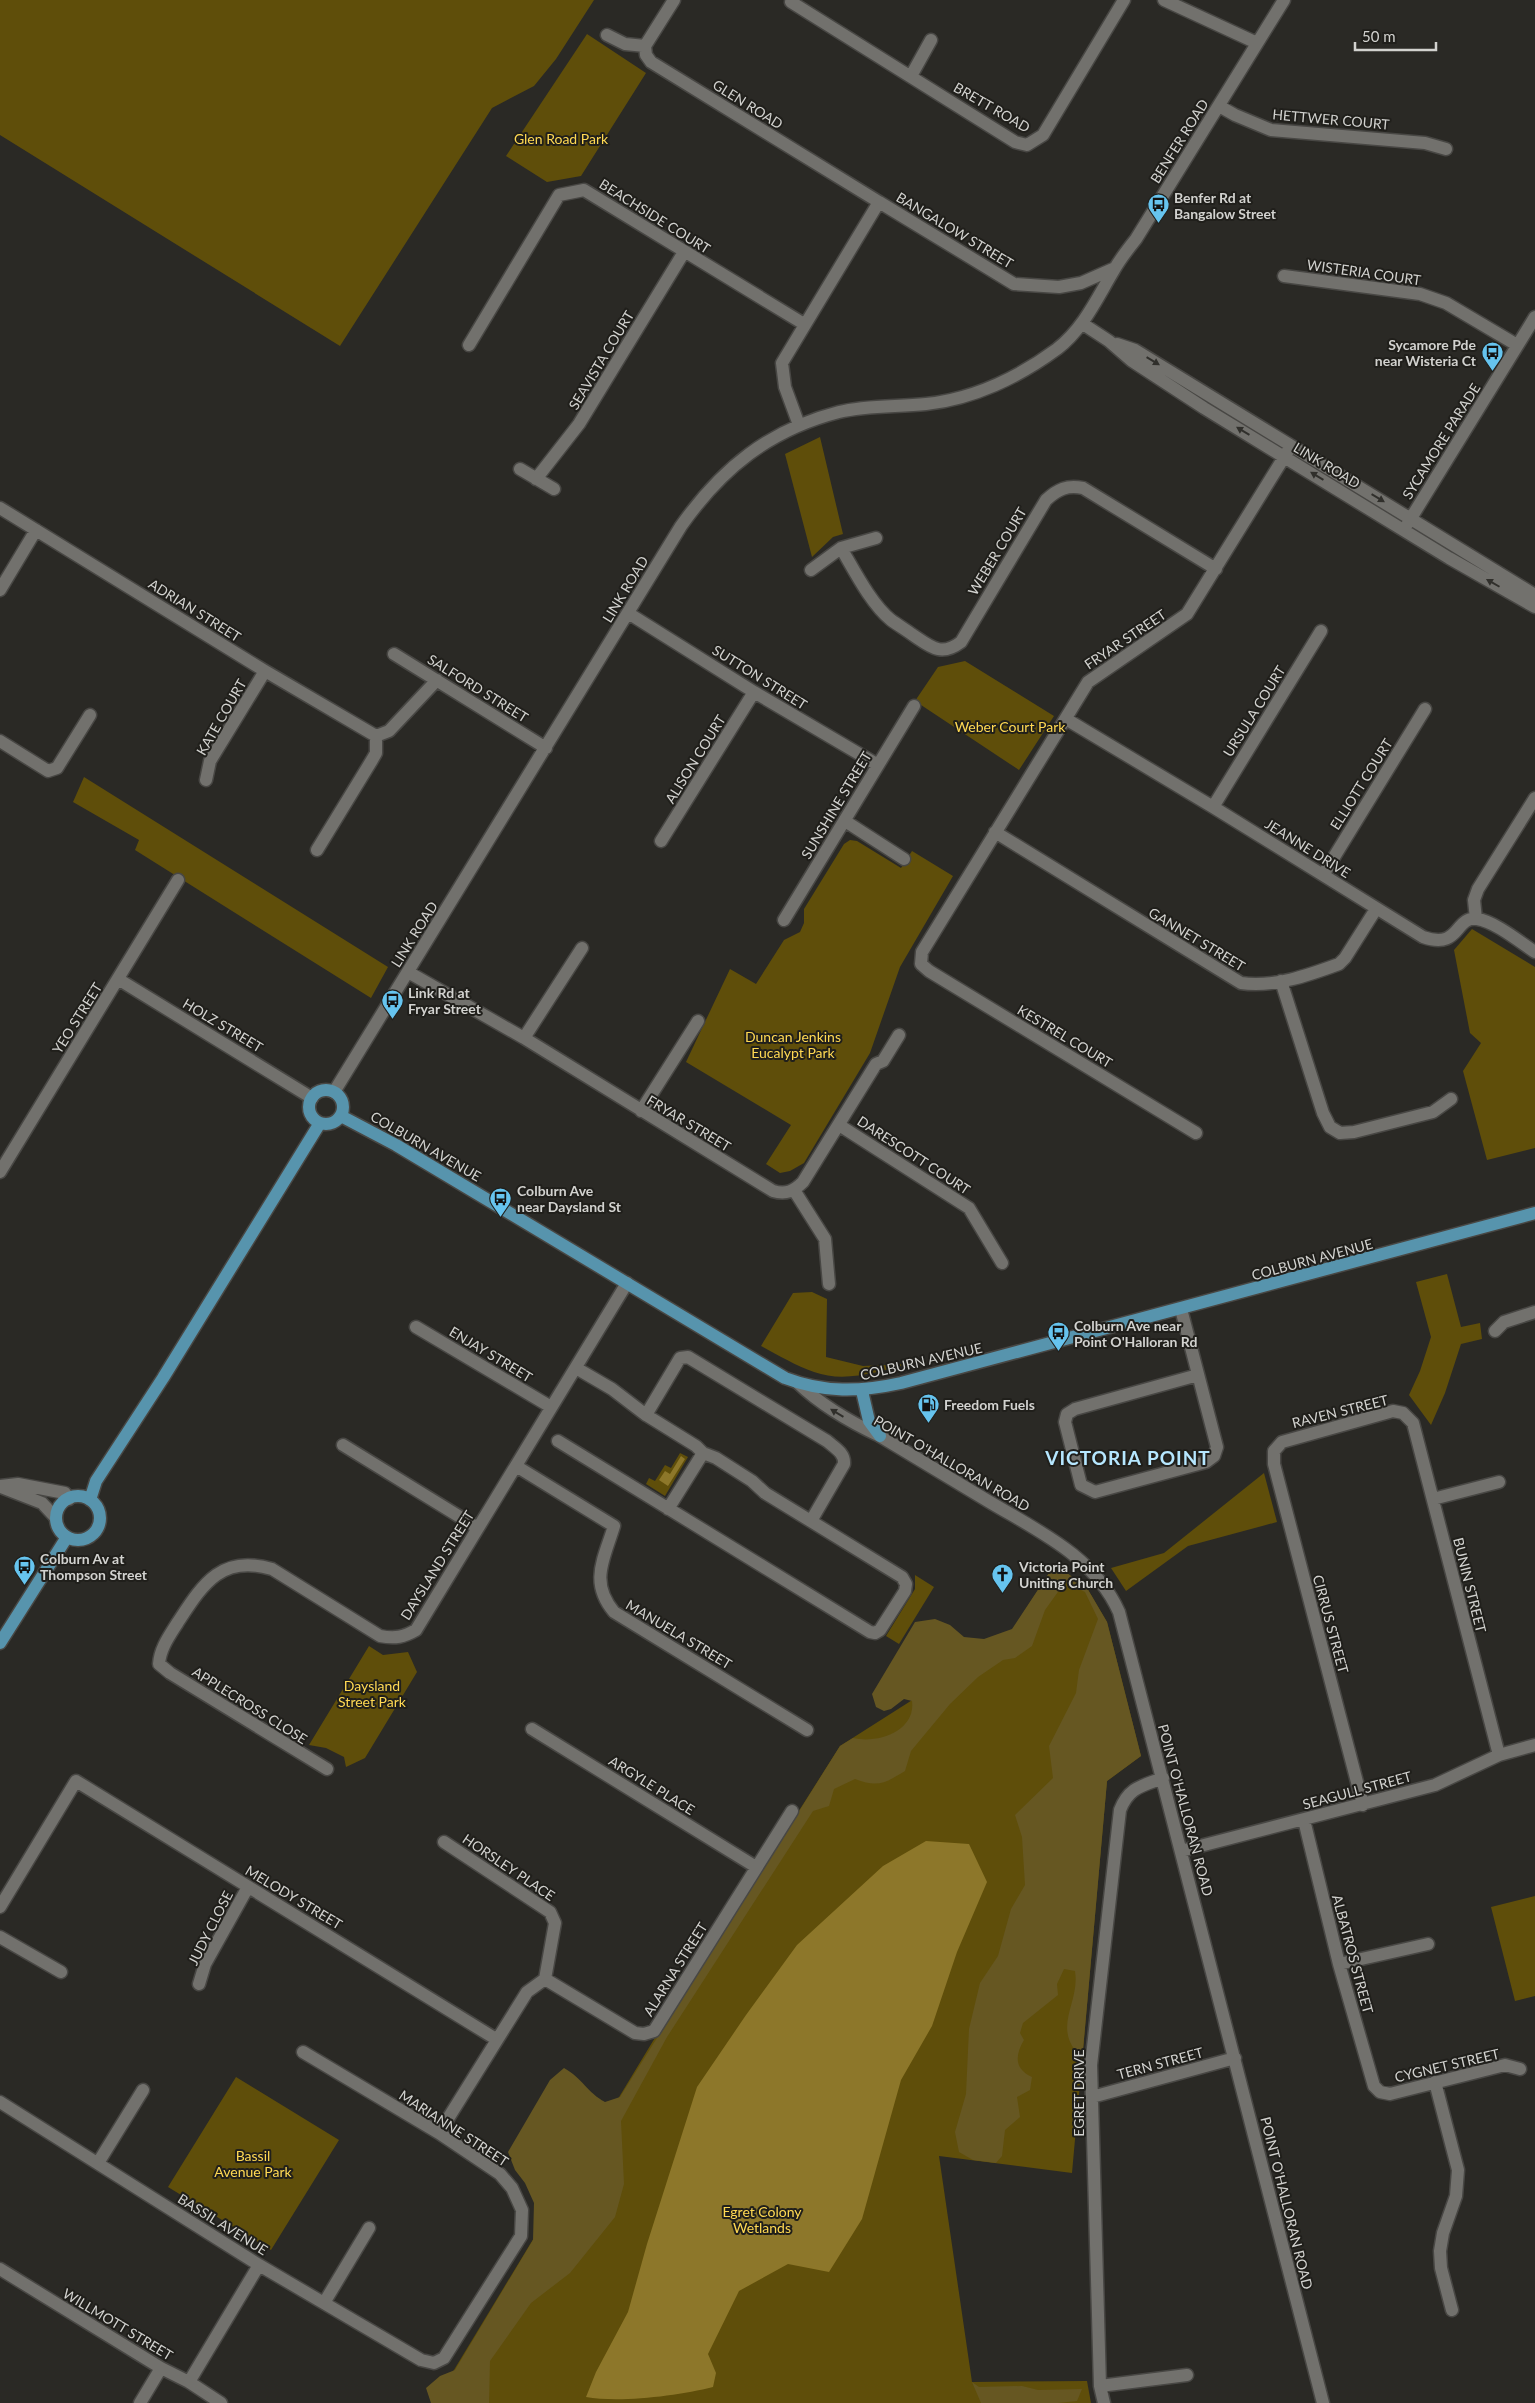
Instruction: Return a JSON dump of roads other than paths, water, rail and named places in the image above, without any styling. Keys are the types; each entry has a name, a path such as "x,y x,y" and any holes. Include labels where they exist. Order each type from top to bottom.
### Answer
{"main road":[{"path":"324,1090 334,1092 339,1095 344,1105 341,1116 334,1122 320,1123 310,1112 312,1098 324,1090"},
{"name":"COLBURN AVENUE","path":"341,1116 396,1145 785,1378 798,1383 836,1391 862,1391 901,1383 1535,1213"},
{"path":"90,1500 96,1481 163,1378 320,1123"},
{"name":"COLBURN AVENUE","path":"1503,1223 1535,1218"},
{"path":"862,1391 869,1421 880,1436"},
{"path":"78,1496 90,1500 98,1511 99,1524 92,1535 80,1540 67,1537 59,1530 56,1518 61,1505 69,1499 78,1496"},
{"path":"0,1643 67,1537"}],"street":[{"path":"607,35 625,44 645,46 674,0"},
{"name":"BRETT ROAD","path":"791,1 1015,142 1027,146 1043,135 1124,0"},
{"path":"1164,0 1257,43"},
{"name":"BENFER ROAD","path":"1083,324 1115,268 1136,239 1284,0"},
{"path":"911,76 931,40"},
{"name":"GLEN ROAD","path":"645,46 646,55 651,62 878,202"},
{"name":"HETTWER COURT","path":"1219,106 1271,130 1425,142 1446,149"},
{"name":"BEACHSIDE COURT","path":"469,345 559,195 584,190 804,324"},
{"name":"BANGALOW STREET","path":"799,425 785,386 782,363 878,202 1014,284 1059,287 1081,283 1115,268"},
{"name":"SEAVISTA COURT","path":"536,478 579,424 684,252"},
{"name":"WISTERIA COURT","path":"1284,276 1420,294 1446,303 1517,345"},
{"name":"SYCAMORE PARADE","path":"1403,529 1412,518 1535,317"},
{"name":"LINK ROAD","path":"334,1092 681,526 716,481 733,465 765,442 799,425 841,412 928,404 960,398 991,387 1058,348 1083,324 1109,341 1132,361 1288,451 1412,518 1535,595"},
{"name":"LINK ROAD","path":"1288,451 1403,529 1535,607"},
{"name":"FRYAR STREET","path":"921,964 922,952 1088,682 1187,614 1288,451"},
{"path":"520,469 554,489"},
{"name":"WEBER COURT","path":"841,548 869,592 890,619 930,646 941,650 951,649 961,642 1046,500 1056,491 1070,486 1083,488 1216,569"},
{"name":"ADRIAN STREET","path":"0,508 265,671 376,736"},
{"path":"0,590 36,530"},
{"path":"812,570 841,548 876,538"},
{"name":"SUTTON STREET","path":"628,613 754,692 878,765"},
{"name":"URSULA COURT","path":"1213,807 1321,631"},
{"name":"SALFORD STREET","path":"394,654 546,748"},
{"name":"KATE COURT","path":"206,780 210,760 265,671"},
{"path":"318,850 376,753 376,736 390,731 437,680"},
{"name":"ALISON COURT","path":"661,842 754,692"},
{"name":"SUNSHINE STREET","path":"784,920 914,706"},
{"name":"ELLIOTT COURT","path":"1323,874 1424,709"},
{"path":"0,741 48,771 55,769 90,715"},
{"name":"JEANNE DRIVE","path":"1066,719 1323,874 1423,937 1434,941 1445,941 1453,936 1462,924 1476,919"},
{"path":"1535,798 1478,889 1474,900 1476,919 1486,922 1535,952"},
{"path":"845,821 904,859"},
{"name":"GANNET STREET","path":"995,832 1236,981 1250,985 1281,982 1339,964 1345,958 1376,909"},
{"name":"YEO STREET","path":"0,1172 178,880"},
{"path":"524,1038 582,948"},
{"name":"KESTREL COURT","path":"921,964 929,971 1196,1133"},
{"name":"FRYAR STREET","path":"408,972 524,1038 773,1191 782,1194 794,1190"},
{"name":"HOLZ STREET","path":"118,979 312,1098"},
{"path":"1281,982 1323,1114 1330,1127 1340,1133 1354,1132 1433,1112 1451,1098"},
{"path":"640,1111 698,1021"},
{"path":"829,1284 825,1239 794,1190 803,1182 876,1064 883,1061 899,1035"},
{"name":"DARESCOTT COURT","path":"840,1125 969,1208 1002,1264"},
{"name":"DAYSLAND STREET","path":"159,1664 160,1653 200,1588 212,1577 224,1570 242,1564 272,1569 380,1636 391,1638 404,1637 416,1630 627,1283"},
{"path":"1181,1309 1217,1447 1214,1456 1206,1462 1096,1492 1081,1485 1065,1422 1067,1414 1075,1409 1198,1375"},
{"path":"1494,1331 1504,1322 1535,1312"},
{"name":"ENJAY STREET","path":"416,1327 551,1407"},
{"path":"646,1415 680,1358 688,1356 827,1441 841,1452 844,1464 811,1521"},
{"path":"558,1442 875,1633 880,1630 905,1591 906,1584 902,1577 765,1492 752,1481 716,1458 702,1453 696,1446 646,1415 612,1389 576,1368"},
{"name":"POINT O'HALLORAN ROAD","path":"798,1383 823,1404 860,1427 880,1436 1069,1550 1100,1580 1110,1593 1118,1612 1163,1778 1323,2403"},
{"name":"RAVEN STREET","path":"1274,1451 1282,1442 1393,1411 1403,1413 1413,1423"},
{"name":"BUNIN STREET","path":"1413,1423 1499,1755"},
{"path":"343,1445 478,1528"},
{"name":"CIRRUS STREET","path":"1274,1451 1276,1474 1363,1804"},
{"path":"668,1509 702,1453"},
{"name":"MANUELA STREET","path":"516,1466 614,1526 599,1577 600,1590 606,1603 614,1612 808,1730"},
{"path":"1433,1499 1499,1482"},
{"path":"0,1487 18,1484 65,1493 69,1499"},
{"path":"0,1487 42,1503 56,1518"},
{"name":"APPLECROSS CLOSE","path":"159,1664 170,1673 327,1769"},
{"name":"ARGYLE PLACE","path":"532,1729 756,1867"},
{"name":"SEAGULL STREET","path":"1182,1851 1435,1785 1499,1755 1535,1745"},
{"name":"EGRET DRIVE","path":"1104,2403 1100,2386 1091,2065 1120,1810 1125,1798 1134,1789 1163,1778"},
{"name":"MELODY STREET","path":"0,1907 76,1781 496,2038"},
{"name":"ALARNA STREET","path":"545,1979 635,2033 644,2034 654,2031 792,1811"},
{"name":"ALBATROS STREET","path":"1304,1820 1339,1964 1374,2086 1380,2092"},
{"name":"HORSLEY PLACE","path":"444,1842 550,1912 555,1923 545,1979"},
{"name":"JUDY CLOSE","path":"199,1984 205,1964 248,1887"},
{"path":"0,1938 60,1972"},
{"path":"1339,1964 1428,1944"},
{"path":"439,2133 496,2038 527,1992 545,1979"},
{"name":"MARIANNE STREET","path":"303,2052 439,2133 500,2174 512,2188 522,2210 521,2236 444,2358 434,2363"},
{"name":"TERN STREET","path":"1092,2097 1235,2058"},
{"name":"CYGNET STREET","path":"1380,2092 1390,2094 1505,2065 1520,2069"},
{"path":"1435,2082 1458,2170 1456,2196 1443,2233 1440,2251 1440,2268 1452,2310"},
{"path":"98,2163 143,2090"},
{"name":"BASSIL AVENUE","path":"0,2102 259,2265 421,2360 434,2363"},
{"path":"324,2303 369,2228"},
{"path":"189,2382 259,2265"},
{"name":"WILLMOTT STREET","path":"0,2269 221,2403"},
{"path":"140,2403 161,2368"},
{"path":"1100,2386 1188,2375"}],"place":[{"name":"Benfer Rd at Bangalow Street","path":"1158,224"},
{"name":"Sycamore Pde near Wisteria Ct","path":"1492,371"},
{"name":"Link Rd at Fryar Street","path":"392,1019"},
{"name":"Colburn Ave near Daysland St","path":"501,1217"},
{"name":"Colburn Ave near Point O'Halloran Rd","path":"1058,1352"},
{"name":"Freedom Fuels","path":"928,1423"},
{"name":"Colburn Av at Thompson Street","path":"24,1585"},
{"name":"Victoria Point Uniting Church","path":"1003,1593"}],"district":[{"name":"VICTORIA POINT","path":"1128,1457"}],"park label":[{"name":"Glen Road Park","path":"561,138"},
{"name":"Weber Court Park","path":"1010,726"},
{"name":"Duncan Jenkins Eucalypt Park","path":"793,1044"},
{"name":"Daysland Street Park","path":"372,1694"},
{"name":"Bassil Avenue Park","path":"253,2164"},
{"name":"Egret Colony Wetlands","path":"762,2220"}]}
